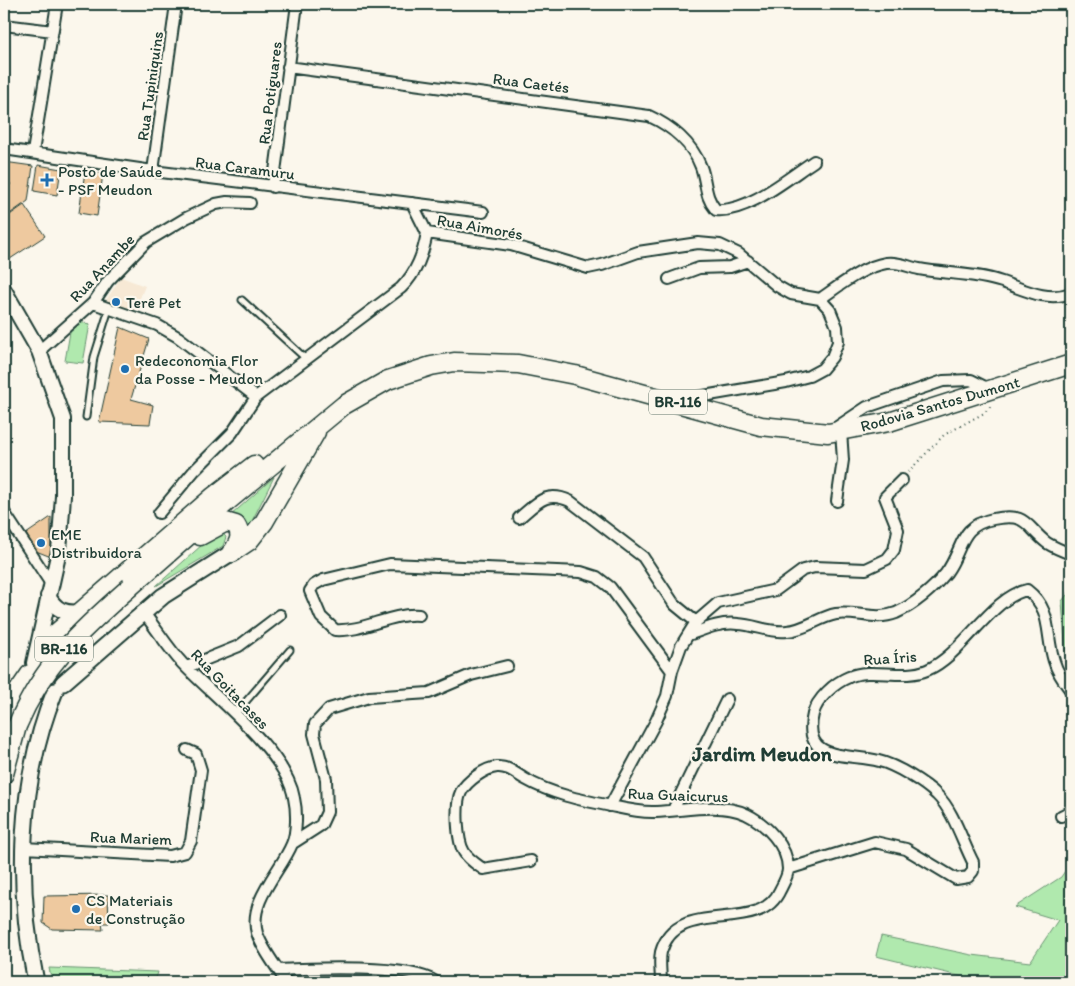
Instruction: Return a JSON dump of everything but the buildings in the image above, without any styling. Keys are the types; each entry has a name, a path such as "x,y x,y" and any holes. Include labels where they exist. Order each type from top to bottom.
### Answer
{"highway":[{"name":"Rodovia Santos Dumont","path":"176,547 322,422 366,391 388,380 424,368 454,362 494,362 526,366 575,375 761,426 834,432 889,422 1069,367"},
{"path":"231,553 249,541 264,522 322,422"},
{"path":"10,722 14,697 46,644 55,634 234,480 262,459 322,422"},
{"path":"176,547 226,522 236,525 240,530 240,538 231,553"},
{"name":"BR-116","path":"5,769 10,722 43,675 85,627 176,547"}],"main road":[{"path":"36,982 26,926 24,848 29,789 45,714 57,679 52,657 35,665 34,685 57,679 84,665 143,612 170,592 231,553"}],"street":[{"path":"33,152 57,4"},
{"name":"Rua Tupiniquins","path":"153,171 176,4"},
{"name":"Rua Potiguares","path":"273,187 297,4"},
{"path":"4,25 53,31"},
{"name":"Rua Caetés","path":"288,66 650,116 668,125 688,145 700,166 709,202 716,210 726,211 744,206 814,161"},
{"name":"Rua Caramuru","path":"4,149 273,187 483,212"},
{"name":"Rua Anambe","path":"39,351 93,303 128,258 154,237 186,218 216,204 227,202 250,203"},
{"path":"412,203 427,232"},
{"name":"Rua Aimorés","path":"159,513 194,471 232,433 256,397 401,288 417,267 424,250 427,232 511,245 588,268 638,252 698,243 720,246 748,261 777,286 791,294 820,299"},
{"path":"669,279 699,268 730,267 748,261"},
{"path":"675,401 786,382 810,376 822,369 832,357 838,342 836,327 830,310 820,299 852,278 885,263 896,262 917,269 1000,281 1041,295 1053,297 1071,293"},
{"path":"4,290 39,351 62,419 63,496 59,551 49,590 35,665"},
{"path":"93,303 157,325 178,337 256,397"},
{"path":"838,501 843,460 834,432 868,407 943,381 971,380 996,389"},
{"path":"519,518 547,496 558,496 570,500 643,557 674,604 696,622 718,603 776,590 803,570 815,567 866,569 887,559 894,550 898,540 896,523 884,497 902,480"},
{"path":"4,512 49,590 52,604 61,611 82,612"},
{"path":"691,634 722,624 740,624 769,632 789,631 838,614 882,617 894,614 906,608 946,572 956,556 964,535 972,526 981,522 1008,517 1019,519 1030,524 1046,542 1071,554"},
{"path":"419,615 386,618 351,630 335,630 321,617 312,600 310,591 317,582 390,564 582,572 597,577 610,587 672,670"},
{"name":"Rua Íris","path":"788,869 875,842 906,849 956,879 968,877 974,871 972,862 946,806 938,796 891,764 878,760 836,754 815,744 811,736 815,707 827,692 849,676 862,674 908,674 928,670 960,645 1001,605 1014,595 1027,590 1037,598 1045,610 1054,661 1063,682 1071,691"},
{"path":"46,612 55,634 57,679"},
{"name":"Rua Goitacases","path":"143,612 186,668 236,713 281,767 291,786 295,817 293,843 268,886 259,906 256,924 261,942 286,982"},
{"path":"186,668 239,646 280,615"},
{"name":"Rua Guaicurus","path":"610,806 667,696 672,670 681,646 691,634 696,622"},
{"path":"293,843 321,825 327,812 326,779 314,734 315,724 329,709 369,697 429,693 471,675 507,666"},
{"path":"674,810 727,699"},
{"name":"Rua Mariem","path":"24,848 170,856 185,852 191,841 201,770 196,754 187,750"},
{"name":"Rua Guaicurus","path":"531,861 487,869 471,861 463,851 458,826 458,801 461,792 470,782 490,768 506,768 536,785 555,792 637,812 724,809 745,814 774,837 785,853 788,869"},
{"path":"1061,816 1071,812"},
{"path":"661,982 660,954 664,943 673,932 685,924 700,919 746,914 770,904 778,895 788,869"},
{"path":"279,970 332,968 390,971 427,976 436,982"}],"lane":[{"path":"242,300 306,360"},
{"path":"86,417 94,356 109,309"},
{"path":"236,713 290,650"}],"path":[{"path":"902,480 944,435 984,413 994,403 996,389"}],"shaded area":[{"path":"121,277 145,286 133,315 103,305"}],"green space":[{"path":"72,321 90,324 83,363 65,361"},
{"path":"274,477 246,533 230,516"},
{"path":"222,533 226,537 223,546 156,586 212,536"},
{"path":"1071,590 1071,663 1066,658 1062,601"},
{"path":"1071,862 1071,982 984,982 876,956 881,936 972,955 1030,962 1058,920 1015,907 1061,877"},
{"path":"49,968 158,972 155,982 52,982"}],"place":[{"name":"Posto de Saúde - PSF Meudon","path":"47,180"},
{"name":"Terê Pet","path":"116,302"},
{"name":"Redeconomia Flor da Posse - Meudon","path":"125,369"},
{"name":"EME Distribuidora","path":"41,543"},
{"name":"CS Materiais de Construção","path":"76,909"}],"district":[{"name":"Jardim Meudon","path":"762,753"}]}
